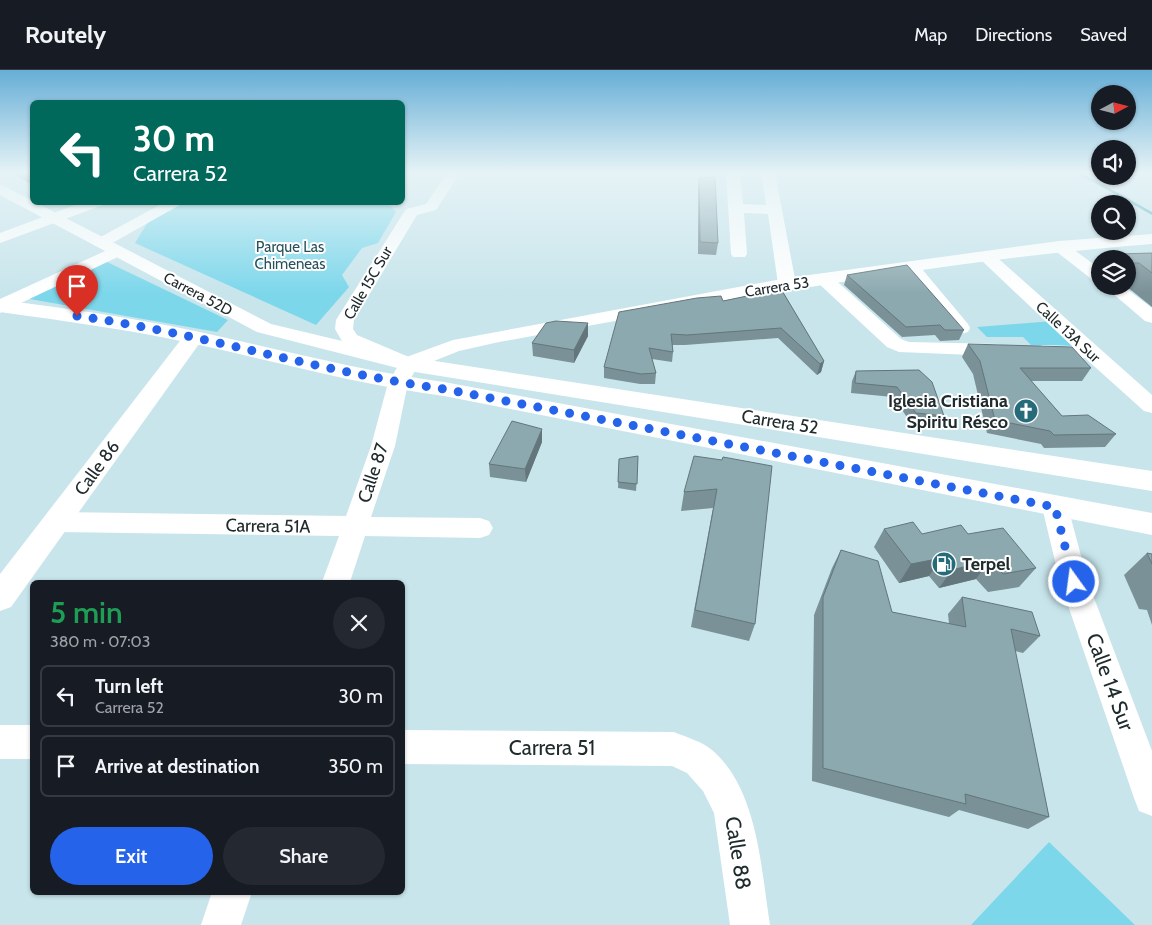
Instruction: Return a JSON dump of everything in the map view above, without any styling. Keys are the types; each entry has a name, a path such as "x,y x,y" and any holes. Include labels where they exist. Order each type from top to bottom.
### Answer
{"main road":[{"name":"Carrera 52D","path":"45,213 264,328 403,373"},
{"name":"Carrera 53","path":"403,373 436,352 471,342 787,284 1059,246 1152,239"},
{"path":"1,302 109,248"},
{"name":"Carrera 52","path":"1,302 403,373 1152,481"},
{"name":"Calle 86","path":"0,598 193,337"},
{"name":"Carrera 52","path":"403,373 444,389 1152,524"}],"street":[{"path":"0,238 67,213"},
{"path":"109,248 157,213"},
{"name":"Calle 15C Sur","path":"403,373 350,339 344,329 348,312 407,213"},
{"path":"736,213 739,254"},
{"path":"775,213 787,284"},
{"path":"1059,246 1091,270"},
{"name":"Calle 13A Sur","path":"986,256 1090,352 1152,406"},
{"path":"911,267 979,350"},
{"path":"824,279 894,343 906,348 1090,352"},
{"path":"1124,295 1152,317"},
{"name":"Calle 87","path":"337,580 383,446 403,373"},
{"name":"Calle 14 Sur","path":"1055,507 1074,582 1152,798"},
{"name":"Carrera 51A","path":"57,522 480,528"},
{"path":"0,742 30,742"},
{"name":"Carrera 51","path":"405,747 674,749 699,761"},
{"name":"Calle 88","path":"699,761 715,779 732,809 750,925"},
{"path":"221,925 231,895"}],"green space":[{"name":"Parque Las Chimeneas","path":"160,213 395,213 378,243 362,248 342,275 349,287 316,325 135,243 151,217"},
{"path":"103,260 228,320 217,332 24,298"},
{"path":"1053,321 1083,348 1031,345 1023,337 987,337 977,327"},
{"path":"1049,842 1135,925 971,925"}],"building":[{"path":"700,213 717,213 718,243 700,242"},
{"path":"1136,253 1152,253 1152,273 1139,263 1136,263"},
{"path":"907,265 964,330 945,330 940,325 906,327 847,275"},
{"path":"781,289 824,361 820,364 781,328 687,335 671,334 673,352 649,348 656,373 641,374 604,367 619,312 697,298 721,296 723,301"},
{"path":"556,321 588,323 574,350 532,343 546,323"},
{"path":"968,344 1072,347 1091,368 1020,368 1062,416 1088,415 1116,434 1054,435 1050,431 995,420 980,361"},
{"path":"919,370 932,382 944,416 916,413 897,387 855,383 856,371"},
{"path":"512,421 542,429 525,469 489,464"},
{"path":"638,456 637,484 618,482 619,459"},
{"path":"694,456 722,460 723,457 772,466 755,624 695,610 717,489 684,492"},
{"path":"913,522 922,534 961,525 968,534 1003,528 1036,568 1003,574 990,560 952,570 942,558 911,564 884,529"},
{"path":"841,550 878,561 892,612 966,627 962,597 1032,612 1040,636 1011,629 1049,817 965,794 966,804 823,768 823,597"},
{"path":"1147,553 1152,554 1152,564"}],"place":[{"name":"Iglesia Cristiana Spiritu Résco","path":"1026,411"},
{"name":"Terpel","path":"944,564"}],"route":[{"path":"77,316 193,337 398,383 444,389 1055,507 1074,582"}]}
